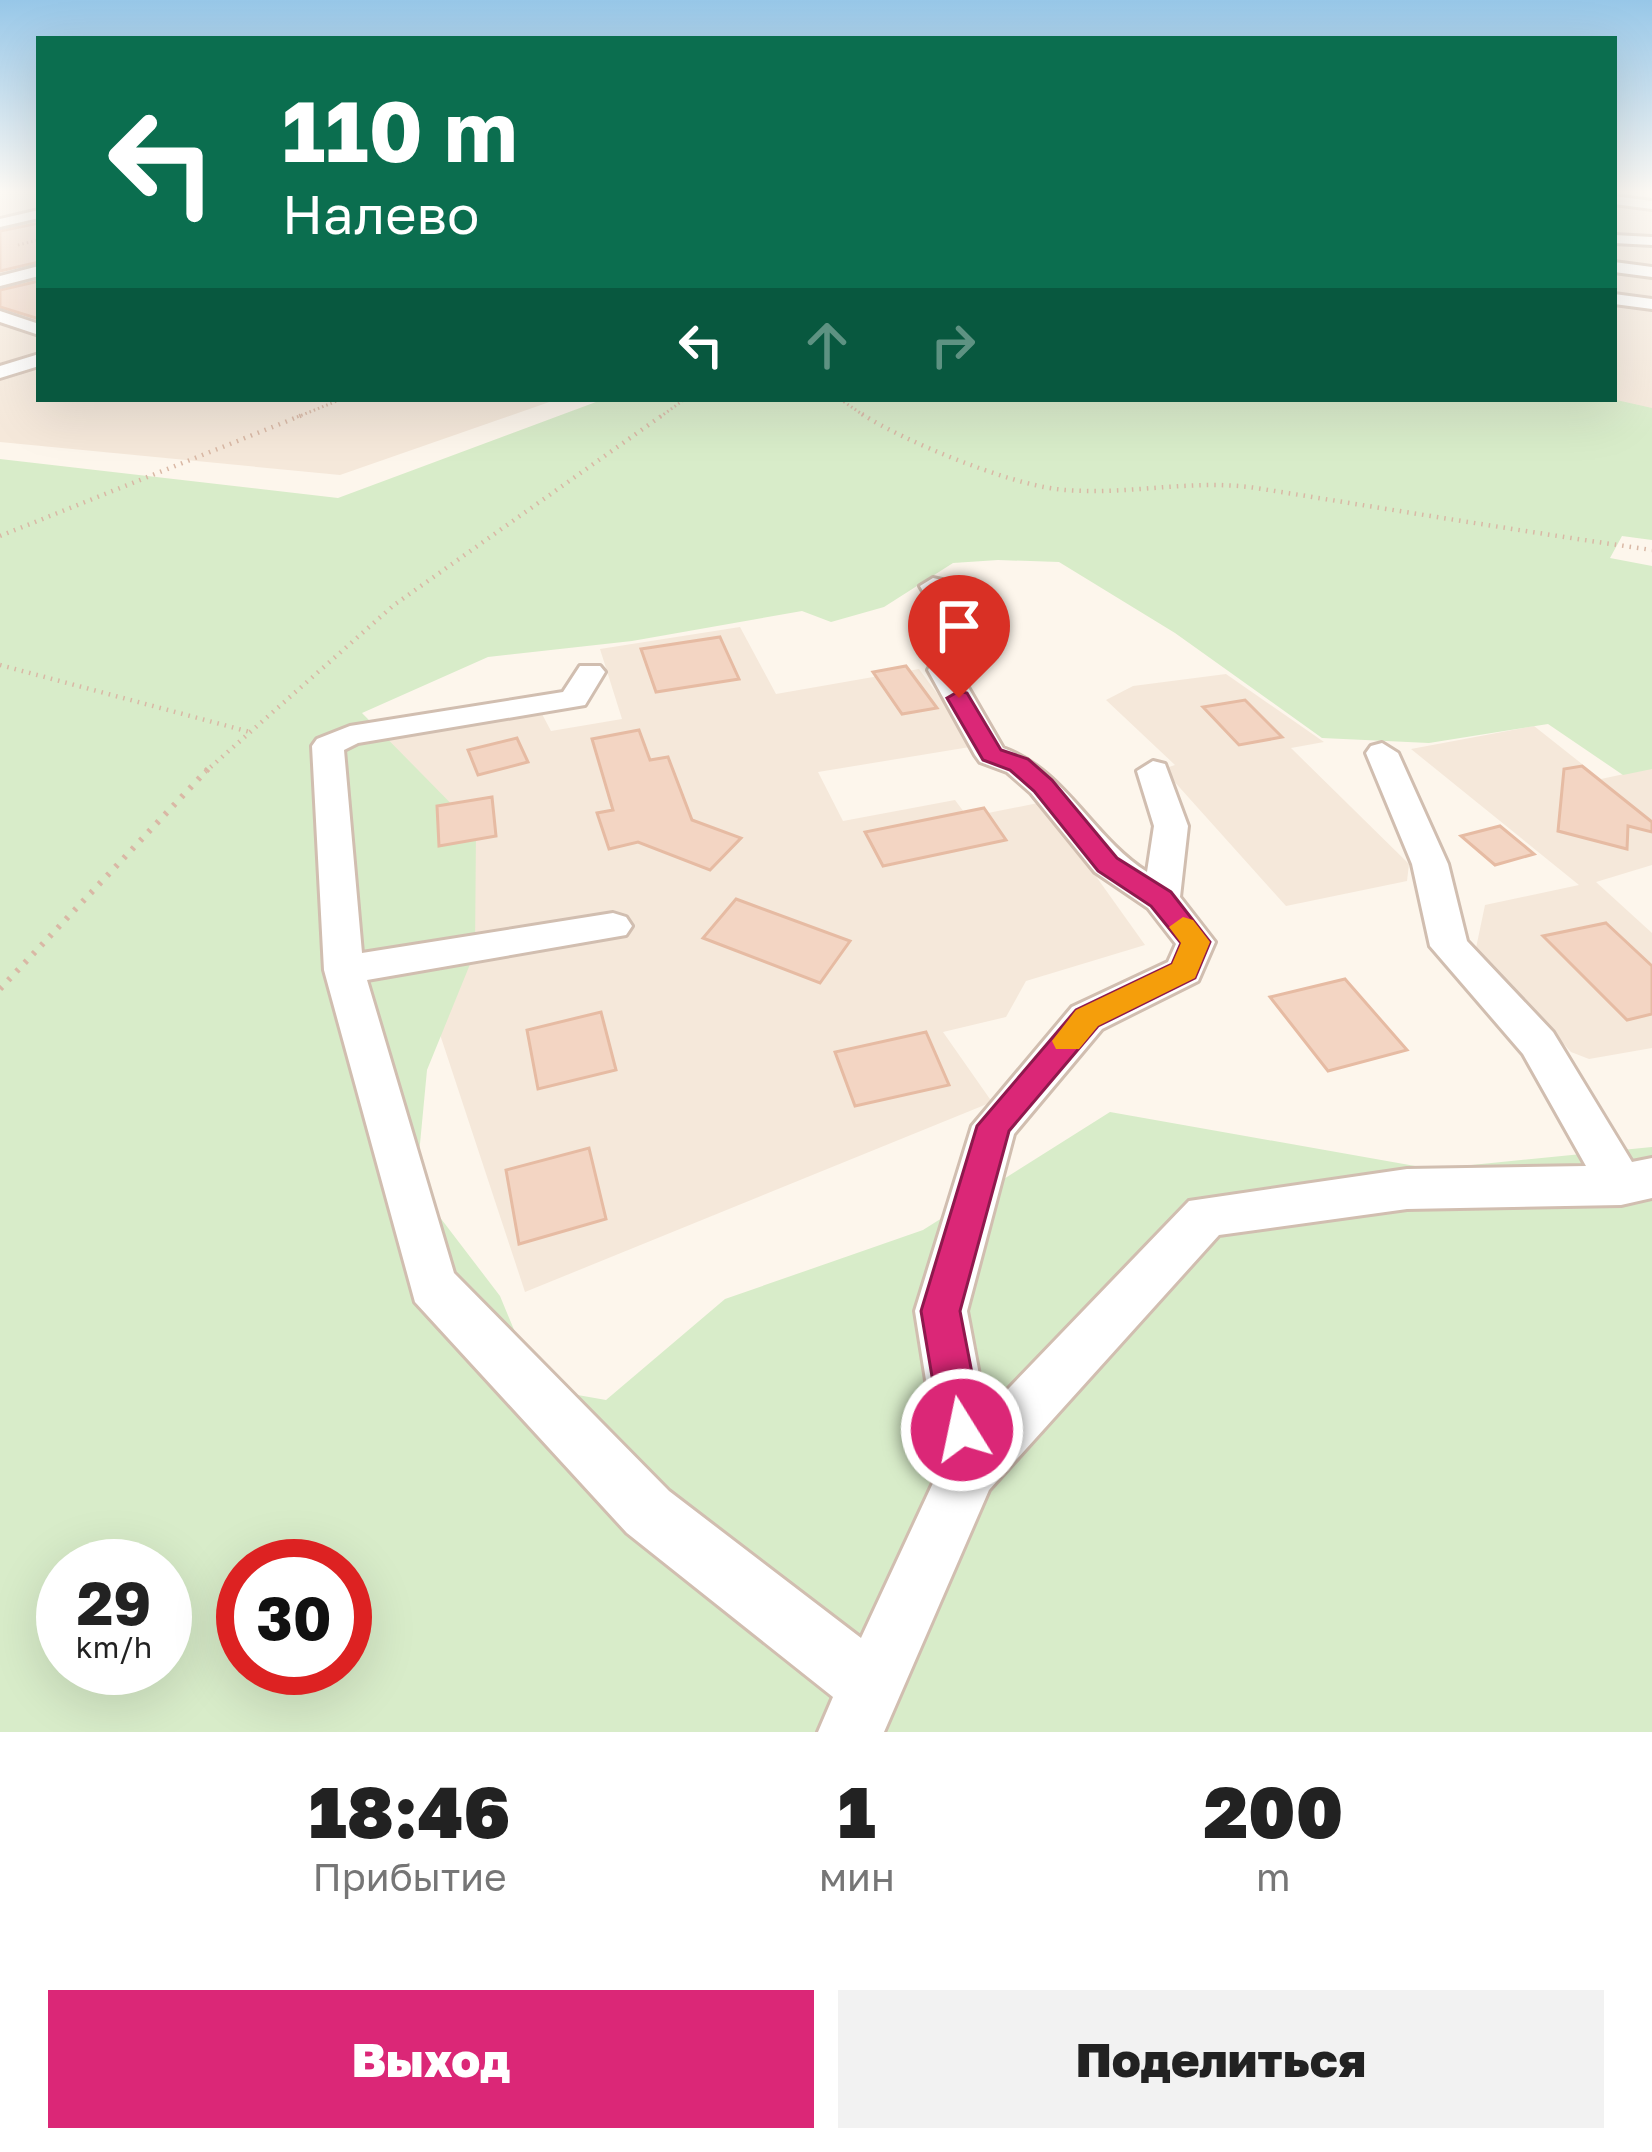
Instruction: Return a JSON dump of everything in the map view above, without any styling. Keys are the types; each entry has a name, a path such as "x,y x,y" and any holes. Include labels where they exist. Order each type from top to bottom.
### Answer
{"street":[{"path":"1617,299 1652,304"},
{"path":"5,314 36,329"},
{"path":"0,372 36,361"},
{"path":"933,586 962,634 943,670 991,755 1019,765 1043,785 1108,864 1161,899 1196,942 1184,970 1087,1018 994,1126 940,1311 969,1470"},
{"path":"590,672 574,699 350,735 328,746 344,970 433,1286 648,1512 861,1709 969,1470 1206,1216 1408,1189 1636,1182"},
{"path":"1382,753 1430,864 1449,946 1538,1043 1636,1182"},
{"path":"1154,771 1172,826 1161,899"},
{"path":"344,970 613,926"}],"path":[{"path":"0,536 335,402"},
{"path":"0,989 184,790 394,605 681,402"},
{"path":"844,402 883,428 1054,489 1251,487 1346,506 1652,550"},
{"path":"852,407 854,402"},
{"path":"0,665 250,732"}],"shaded area":[{"path":"0,273 36,273 36,402 549,402 340,475 0,442"},
{"path":"1617,273 1652,273 1652,439 1566,402 1617,402"},
{"path":"740,627 776,694 919,669 976,746 818,772 843,821 955,800 964,812 984,808 988,813 1043,802 1145,945 1026,981 1006,1017 943,1032 992,1102 525,1292 425,989 361,738 542,714 551,731 622,719 600,649"},
{"path":"1226,674 1324,742 1291,748 1409,864 1407,881 1286,906 1163,769 1175,765 1106,700 1133,686"},
{"path":"1534,726 1601,779 1652,768 1652,865 1596,882 1652,933 1652,1048 1589,1059 1571,1052 1476,948 1485,905 1579,885 1411,749"}],"green space":[{"path":"1617,400 1652,408 1652,540 1622,536 1610,558 1652,566 1652,769 1623,775 1548,724 1429,743 1322,738 1175,633 1059,562 953,563 884,607 831,622 802,611 632,641 488,657 362,713 476,829 475,952 427,1070 416,1186 500,1296 538,1388 606,1400 725,1299 923,1230 1110,1112 1432,1169 1652,1147 1652,1732 0,1732 0,459 338,498 596,402"}],"building":[{"path":"36,282 36,318 0,307 0,290"},
{"path":"720,637 739,679 656,692 641,649"},
{"path":"906,666 937,708 902,714 873,672"},
{"path":"1245,700 1282,737 1239,745 1203,707"},
{"path":"639,730 650,760 668,757 692,820 741,838 710,870 638,842 609,849 597,813 613,810 592,739"},
{"path":"517,738 528,762 478,775 468,750"},
{"path":"1582,766 1652,822 1652,832 1628,826 1627,849 1558,831 1564,769"},
{"path":"492,797 496,836 439,846 437,806"},
{"path":"984,808 1006,840 883,866 865,832"},
{"path":"1500,826 1534,854 1495,865 1461,836"},
{"path":"736,899 850,941 820,983 703,938"},
{"path":"1606,923 1652,966 1652,1014 1627,1020 1543,936"},
{"path":"1345,979 1407,1050 1328,1071 1270,997"},
{"path":"601,1012 616,1070 538,1089 527,1030"},
{"path":"926,1032 949,1085 855,1106 835,1052"},
{"path":"589,1148 606,1219 519,1244 506,1170"}],"slow traffic":[{"path":"1068,1041 1087,1018 1184,970 1196,942 1183,927"}],"route":[{"path":"959,698 991,755 1019,765 1043,785 1108,864 1161,899 1196,942 1184,970 1087,1018 994,1126 940,1311 962,1430"}]}
